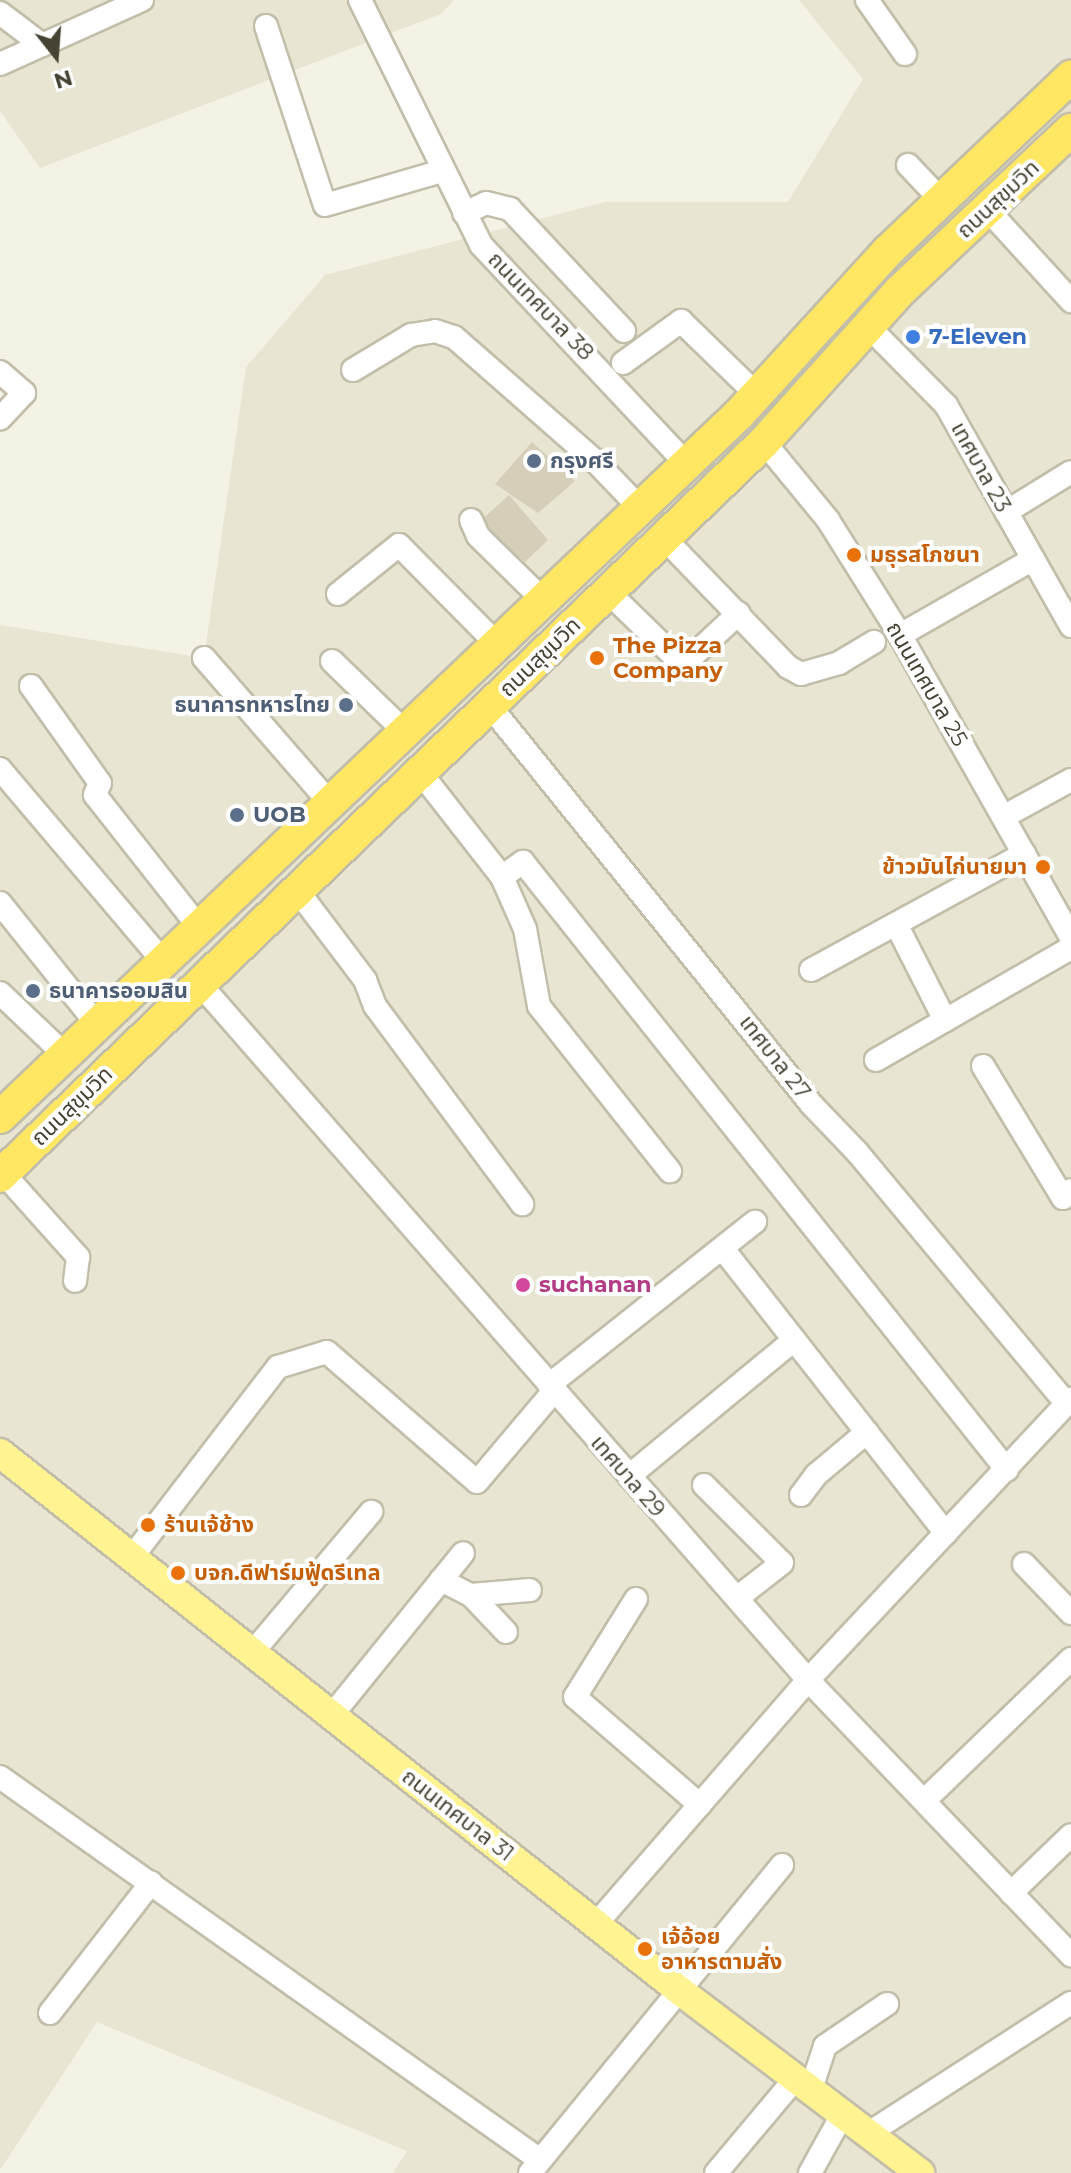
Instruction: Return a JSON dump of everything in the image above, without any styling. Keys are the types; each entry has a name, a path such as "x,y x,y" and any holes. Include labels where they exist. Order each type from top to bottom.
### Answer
{"highway":[{"name":"ถนนสุขุมวิท","path":"0,1117 495,642 749,404 888,251 1071,77"},
{"name":"ถนนสุขุมวิท","path":"1,1174 764,442 868,326 1071,130"},
{"path":"749,404 764,442"}],"main road":[{"name":"ถนนเทศบาล 31","path":"0,1453 841,2117 920,2173"}],"street":[{"name":"ถนนเทศบาล 38","path":"360,0 481,245 687,464"},
{"path":"867,0 905,54"},
{"path":"0,64 132,2"},
{"path":"0,13 42,45"},
{"path":"266,26 325,205 442,171"},
{"path":"908,165 942,201"},
{"path":"464,213 486,203 510,209 624,331"},
{"path":"987,209 1071,301"},
{"path":"623,363 681,321 749,404"},
{"name":"เทศบาล 23","path":"868,326 946,405 1071,626"},
{"path":"353,370 411,335 435,331 454,337 595,461 640,508"},
{"path":"0,372 24,393 0,419"},
{"name":"ถนนเทศบาล 25","path":"764,442 828,520 900,635 1071,937"},
{"path":"1006,512 1071,472"},
{"path":"471,520 478,536 542,599"},
{"path":"664,538 788,667 801,674 839,663 874,642"},
{"path":"338,594 399,545 495,642"},
{"path":"900,635 1033,559"},
{"path":"608,592 683,665 739,613"},
{"path":"204,658 329,802"},
{"path":"332,661 404,731"},
{"path":"31,686 100,783 95,795 199,927"},
{"name":"เทศบาล 27","path":"489,705 812,1105 857,1152 1069,1401"},
{"path":"0,769 163,961"},
{"path":"420,772 502,877 525,929 539,1006 670,1171"},
{"path":"1003,817 1071,780"},
{"path":"811,970 1024,854"},
{"path":"502,877 523,862 1007,1470"},
{"path":"297,890 365,980 375,1006 522,1204"},
{"path":"0,903 97,1024"},
{"path":"896,924 945,1020"},
{"path":"876,1060 1071,948"},
{"name":"เทศบาล 29","path":"199,983 808,1680 926,1799 1071,1955"},
{"path":"0,993 65,1055"},
{"path":"983,1066 1063,1198 1071,1190"},
{"path":"1,1174 78,1257 75,1281"},
{"path":"132,1557 278,1367 327,1352 477,1482 552,1388 755,1222"},
{"path":"723,1249 946,1533"},
{"path":"629,1476 794,1340"},
{"path":"596,1924 808,1680 1069,1401"},
{"path":"801,1495 817,1474 867,1432"},
{"path":"704,1485 782,1563 737,1598"},
{"path":"252,1653 371,1512"},
{"path":"332,1715 463,1553"},
{"path":"1024,1564 1071,1613"},
{"path":"441,1580 471,1595 506,1632"},
{"path":"471,1595 530,1590"},
{"path":"636,1599 575,1697 700,1805"},
{"path":"926,1799 1071,1659"},
{"path":"0,1777 151,1883 535,2167 782,1865"},
{"path":"1011,1893 1071,1835"},
{"path":"50,2013 151,1883"},
{"path":"866,2135 1071,2003"},
{"path":"716,2173 802,2086 825,2046 887,2004"},
{"path":"810,2173 841,2117"}],"shaded area":[{"path":"0,0 454,0 441,14 40,168 0,111"},
{"path":"799,0 1071,0 1071,2173 393,2173 407,2151 97,2022 0,2170 0,625 204,658 246,367 325,275 605,202 788,202 863,79"}],"building":[{"name":"กรุงศรี","path":"532,442 575,481 538,513 495,484"},
{"path":"509,495 548,540 525,562 477,524"}],"place":[{"name":"7-Eleven","path":"913,337"},
{"name":"กรุงศรี","path":"534,461"},
{"name":"มธุรสโภชนา","path":"854,555"},
{"name":"The Pizza Company","path":"597,658"},
{"name":"ธนาคารทหารไทย","path":"346,705"},
{"name":"UOB","path":"237,815"},
{"name":"ข้าวมันไก่นายมา","path":"1043,867"},
{"name":"ธนาคารออมสิน","path":"33,991"},
{"name":"suchanan","path":"523,1285"},
{"name":"ร้านเจ้ช้าง","path":"148,1525"},
{"name":"บจก.ดีฟาร์มฟู้ดรีเทล","path":"178,1573"},
{"name":"เจ้อ้อย อาหารตามสั่ง","path":"645,1949"}]}
